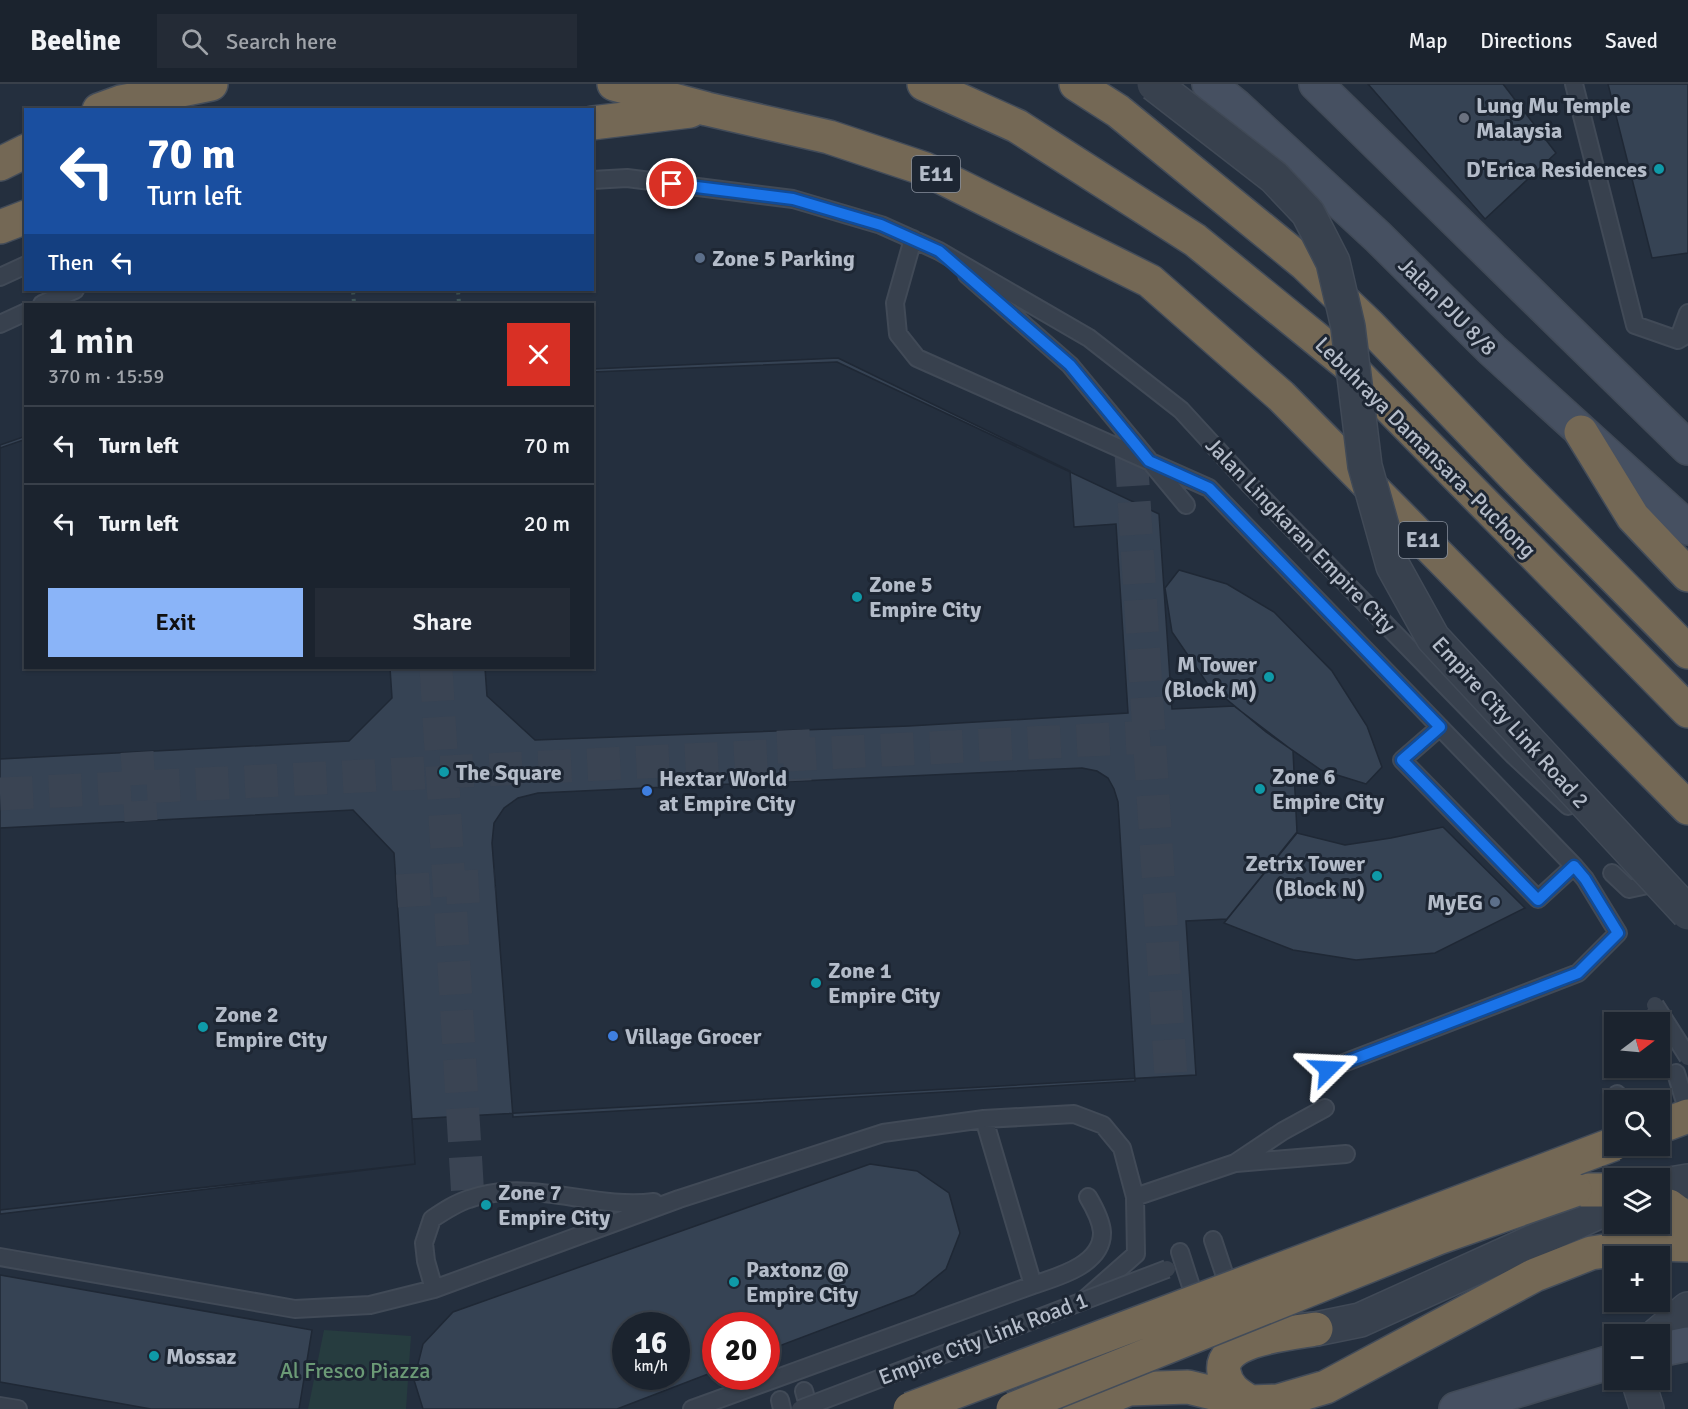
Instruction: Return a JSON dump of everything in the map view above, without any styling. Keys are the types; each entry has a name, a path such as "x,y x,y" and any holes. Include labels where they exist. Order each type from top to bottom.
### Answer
{"highway":[{"path":"109,107 211,84"},
{"name":"E11","path":"614,84 707,109 829,137 925,169 1150,281 1281,396 1688,808"},
{"name":"Lebuhraya Damansara–Puchong","path":"924,84 1017,126 1195,240 1346,363 1688,711"},
{"path":"1076,84 1118,111 1305,264 1369,325 1688,652"},
{"path":"594,123 707,109"},
{"path":"0,143 24,135"},
{"path":"0,164 24,152"},
{"path":"0,227 24,219"},
{"path":"1581,432 1633,517 1688,575"},
{"path":"1516,478 1605,584 1688,702"},
{"path":"1670,1120 1687,1109"},
{"path":"910,1409 1604,1148"},
{"path":"1013,1409 1438,1238 1575,1190 1604,1190"},
{"path":"1670,1207 1688,1220"},
{"path":"1079,1409 1129,1389 1188,1388 1250,1402 1278,1401 1326,1387 1535,1275 1591,1253 1656,1244 1688,1245"},
{"path":"1250,1402 1234,1392 1226,1381 1223,1366 1229,1353 1242,1345 1259,1340 1316,1329"}],"street":[{"name":"Empire City Link Road 2","path":"1154,84 1274,177 1308,213 1333,261 1348,327 1365,466 1393,566 1433,638 1682,917"},
{"name":"Jalan PJU 8/8","path":"1209,84 1236,106 1378,237 1492,350 1688,528"},
{"path":"1316,84 1688,448"},
{"path":"1670,1184 1688,1181"},
{"path":"910,1409 1142,1342 1198,1331 1316,1329 1360,1320 1604,1210"},
{"path":"1670,1324 1688,1309"},
{"path":"1670,1348 1688,1344"},
{"path":"1456,1409 1604,1364"},
{"path":"1641,1390 1647,1409"}],"lane":[{"path":"1574,84 1635,325 1683,337 1688,313"},
{"name":"Jalan Lingkaran Empire City","path":"594,180 627,178 793,199 881,225 939,251 1089,338 1181,410 1248,483 1514,756 1652,884 1682,917"},
{"path":"913,239 895,303 898,334 916,358 1209,488 1574,866 1585,879 1618,933 1578,973 1328,1069"},
{"name":"Jalan Lingkaran Empire City","path":"939,251 1070,365 1186,505"},
{"path":"0,277 24,266"},
{"path":"44,303 73,291"},
{"path":"0,324 24,313"},
{"path":"1440,727 1402,760 1538,900 1574,866"},
{"path":"1612,873 1629,889 1652,884"},
{"path":"1655,1005 1688,1057"},
{"path":"1670,1113 1687,1109 1676,1073"},
{"path":"1235,1163 1283,1131 1324,1108"},
{"path":"0,1257 295,1309 370,1305 434,1289 679,1199 883,1133 984,1119 1074,1114 1103,1125 1122,1149 1135,1197 1136,1254 1085,1299"},
{"path":"984,1119 1033,1286"},
{"path":"1135,1197 1235,1163 1346,1154"},
{"path":"434,1289 426,1262 424,1243 432,1219 468,1199 485,1194 526,1191 623,1204 679,1199"},
{"path":"692,1409 1075,1270 1095,1254 1102,1233 1097,1213 1088,1197"},
{"path":"1213,1240 1233,1301 1270,1330"},
{"path":"1180,1252 1199,1312 1183,1334"},
{"name":"Empire City Link Road 1","path":"800,1409 1167,1269"},
{"path":"804,1391 809,1409"},
{"path":"0,1406 18,1409"}],"green space":[{"name":"Al Fresco Piazza","path":"324,1330 411,1336 406,1409 308,1409"}],"building":[{"name":"Lung Mu Temple Malaysia","path":"1368,84 1503,84 1556,153 1485,219"},
{"name":"D'Erica Residences","path":"1608,84 1688,84 1688,253 1652,258"},
{"name":"Zone 5 Empire City","path":"838,358 1070,471 1074,527 1116,524 1128,713 909,726 535,740 487,696 485,669 594,669 594,369"},
{"name":"Hextar World at Empire City","path":"837,362 1159,514 1172,709 1234,706 1293,751 1297,832 1227,919 1186,921 1196,1075 412,1119 415,1164 0,1210 0,448 24,440 24,669 594,669 594,372"},
{"path":"24,437 24,669 390,669 392,698 349,741 0,759 0,445"},
{"name":"M Tower (Block M)","path":"1179,570 1227,584 1274,612 1332,671 1367,726 1382,767 1366,784 1321,770 1266,732 1207,683 1172,632 1165,588"},
{"name":"Zone 1 Empire City","path":"1082,768 1097,771 1108,778 1118,802 1135,1081 513,1117 492,843 494,823 504,808 518,798 538,793"},
{"name":"Zone 2 Empire City","path":"353,810 394,853 415,1164 0,1214 0,828"},
{"name":"Zetrix Tower (Block N)","path":"1443,827 1525,908 1435,953 1356,960 1293,950 1224,923 1297,833 1345,845"},
{"name":"Paxtonz @ Empire City","path":"870,1164 917,1171 949,1193 960,1233 946,1269 914,1295 780,1346 780,1312 702,1312 702,1376 690,1381 690,1312 612,1312 612,1390 666,1390 617,1409 423,1409 414,1380 423,1344 453,1312"},
{"name":"Mossaz","path":"0,1275 312,1330 299,1409 151,1409 0,1382"}],"tunnel":[{"path":"1131,453 1171,1077"},
{"path":"436,669 468,1199"},
{"path":"793,730 795,781"},
{"path":"0,794 1150,737"},
{"path":"137,752 141,821"},
{"path":"397,891 495,885"}],"place":[{"name":"Lung Mu Temple Malaysia","path":"1464,118"},
{"name":"D'Erica Residences","path":"1659,169"},
{"name":"Zone 5 Parking","path":"700,258"},
{"name":"Zone 5 Empire City","path":"857,597"},
{"name":"M Tower (Block M)","path":"1269,677"},
{"name":"The Square","path":"444,772"},
{"name":"Zone 6 Empire City","path":"1260,789"},
{"name":"Hextar World at Empire City","path":"647,791"},
{"name":"Zetrix Tower (Block N)","path":"1377,876"},
{"name":"MyEG","path":"1495,902"},
{"name":"Zone 1 Empire City","path":"816,983"},
{"name":"Zone 2 Empire City","path":"203,1027"},
{"name":"Village Grocer","path":"613,1036"},
{"name":"Zone 7 Empire City","path":"486,1205"},
{"name":"Paxtonz @ Empire City","path":"734,1282"},
{"name":"Mossaz","path":"154,1356"}],"route":[{"path":"672,184 793,199 881,225 939,251 1070,365 1149,461 1209,488 1440,727 1402,760 1538,900 1574,866 1585,879 1618,933 1578,973 1328,1069"}]}
